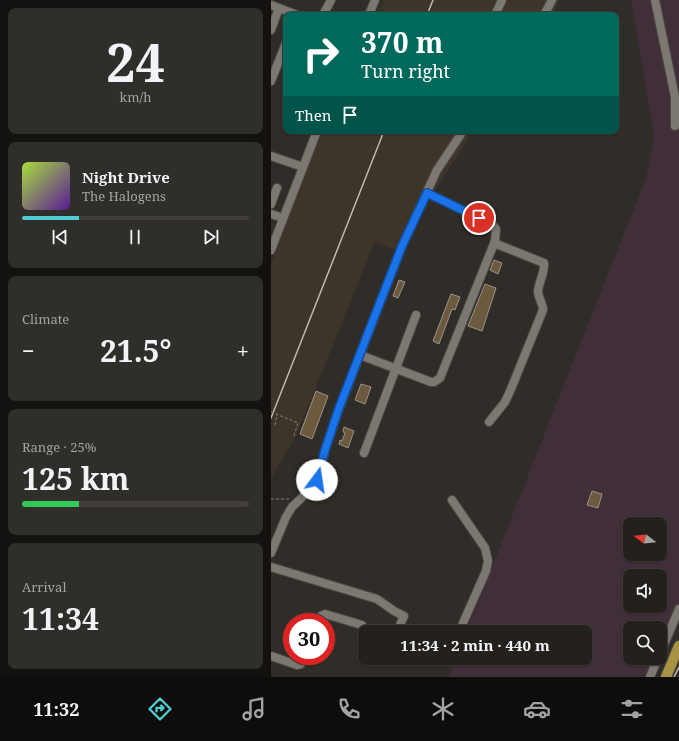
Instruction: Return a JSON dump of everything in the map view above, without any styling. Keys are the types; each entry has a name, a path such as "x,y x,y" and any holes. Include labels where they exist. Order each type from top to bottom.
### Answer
{"main road":[{"path":"666,677 679,646"}],"street":[{"path":"325,12 331,0"},
{"path":"370,12 375,0"},
{"path":"497,12 503,0"},
{"path":"546,12 552,0"},
{"path":"655,0 675,97 675,126"},
{"path":"271,5 289,12"},
{"path":"271,30 279,8"},
{"path":"271,80 283,51"},
{"path":"271,250 316,134"},
{"path":"271,553 285,517 315,485 325,450 402,246 437,170 461,134"},
{"path":"271,156 303,167"},
{"path":"271,204 277,188"},
{"path":"360,355 434,382 440,378 497,235 496,229 492,224 427,193"},
{"path":"271,214 283,218"},
{"path":"489,422 505,402 543,310 543,304 538,294 544,271 543,263 494,243"},
{"path":"363,452 417,315"},
{"path":"452,500 485,548 488,561 486,571 462,625"},
{"path":"271,567 337,586 382,602 390,609 404,616 400,625"},
{"path":"667,637 679,609"},
{"path":"335,617 362,625"},
{"path":"271,656 283,660"},
{"path":"650,677 655,665"}],"path":[{"path":"271,412 298,423 294,436"},
{"path":"275,425 277,414"},
{"path":"271,499 300,500"}],"shaded area":[{"path":"383,0 559,0 554,12 377,12"},
{"path":"631,0 679,0 679,624 667,650 667,621 623,621 623,665 660,665 655,677 448,677 453,665 592,665 592,625 469,625 646,178 654,137"},
{"path":"322,134 471,134 427,203 404,252 374,243 296,436 271,478 271,265"}],"building":[{"path":"494,260 502,263 498,274 490,270"},
{"path":"399,280 405,282 398,298 393,296"},
{"path":"485,284 496,288 482,331 468,326"},
{"path":"451,294 460,297 455,310 452,309 439,344 433,341"},
{"path":"361,384 371,387 365,404 355,400"},
{"path":"316,391 328,396 312,439 300,434"},
{"path":"344,427 354,431 348,448 339,444 345,433 343,432"},
{"path":"592,491 602,494 598,508 587,505"}],"railway":[{"path":"428,12 433,0"},
{"path":"271,418 383,134"},
{"path":"674,677 679,667"}],"route":[{"path":"317,480 339,408 402,246 427,193 479,218"}]}
